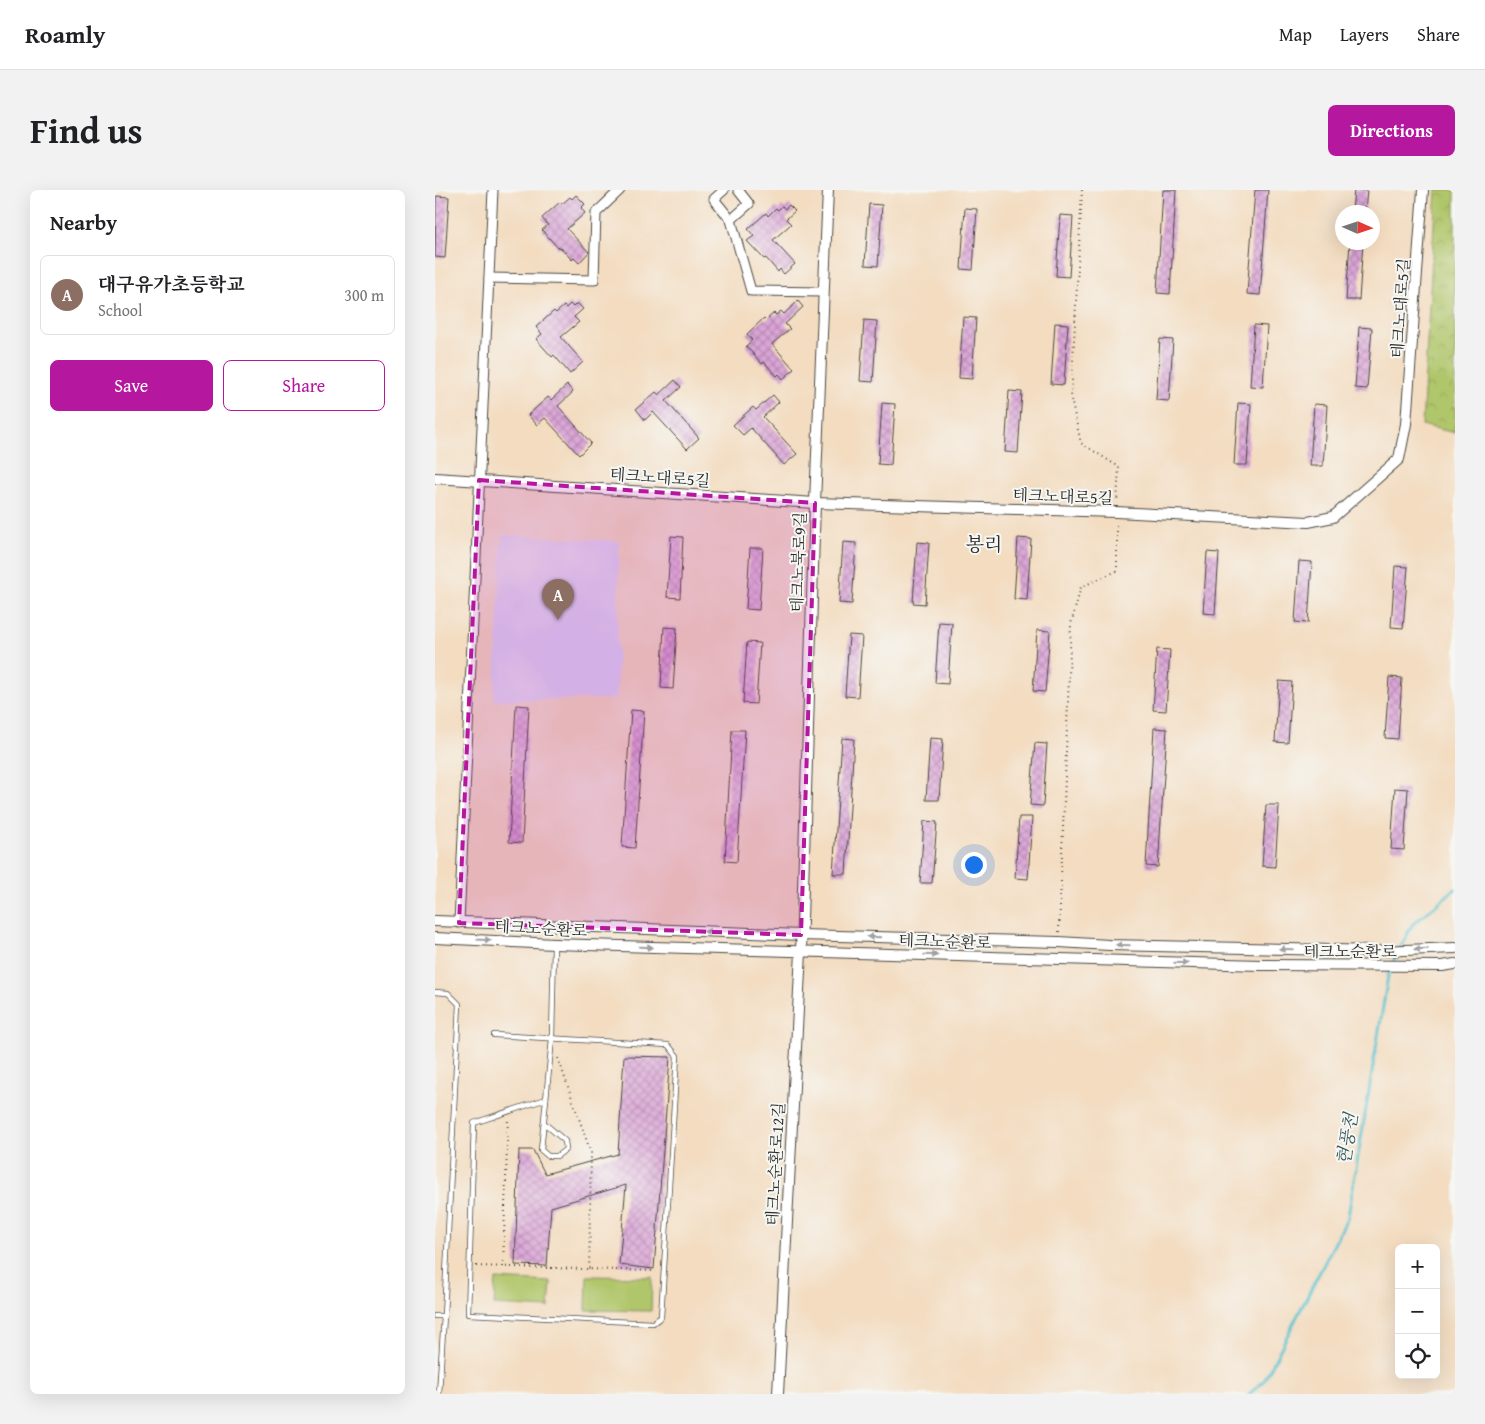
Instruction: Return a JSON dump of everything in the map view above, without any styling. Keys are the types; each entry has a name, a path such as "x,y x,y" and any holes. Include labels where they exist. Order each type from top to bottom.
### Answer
{"street":[{"path":"459,923 493,190"},
{"path":"724,190 714,199 731,220 751,291 823,292"},
{"path":"731,220 749,204 738,190"},
{"name":"테크노북로9길","path":"801,935 815,503 828,190"},
{"name":"테크노대로5길","path":"435,478 815,503 1117,512 1309,522 1333,517 1399,460 1406,424 1423,190"},
{"path":"489,278 594,280 596,213 614,192"},
{"name":"테크노순환로","path":"435,922 1109,945 1387,951 1455,948"},
{"name":"테크노순환로12길","path":"778,1394 801,935"},
{"name":"테크노순환로","path":"435,938 555,944 1260,965 1441,966 1455,964"}],"lane":[{"path":"544,1123 565,1141 565,1149 557,1156 548,1156 541,1150 552,1039 555,944"},
{"path":"435,992 448,993 459,1004 439,1394"},
{"path":"494,1035 668,1045 677,1056 661,1317 653,1323 468,1314 474,1123 546,1100"},
{"path":"435,1316 444,1316"}],"path":[{"path":"1059,942 1071,624 1081,587 1117,571 1119,466 1081,443 1071,399 1082,190"},
{"path":"558,1057 591,1153 589,1270"},
{"path":"503,1267 508,1112"},
{"path":"470,1266 664,1271"}],"highlighted area":[{"path":"479,480 815,503 801,935 459,923"}],"shaded area":[{"path":"502,535 619,541 617,699 494,700"}],"green space":[{"path":"1436,190 1455,190 1455,433 1422,425"},
{"path":"587,1276 652,1277 651,1311 586,1310"},
{"path":"496,1279 551,1282 549,1308 494,1305"}],"building":[{"path":"1163,190 1176,190 1170,294 1157,293"},
{"path":"1255,190 1268,190 1260,295 1247,294"},
{"path":"1354,190 1367,190 1366,205 1353,205"},
{"path":"576,195 585,204 581,208 585,213 567,229 589,252 579,263 574,258 572,260 560,247 558,248 542,230 548,225 542,218 560,202 562,204 570,197 572,199"},
{"path":"436,196 449,197 445,258 435,257"},
{"path":"869,204 882,205 878,266 865,265"},
{"path":"789,205 795,211 786,219 791,224 773,240 795,264 784,274 780,269 778,272 747,241 754,236 748,229 766,213 768,216 776,208 778,210 782,206 785,209"},
{"path":"965,208 977,209 973,270 961,269"},
{"path":"1060,215 1073,216 1069,277 1056,276"},
{"path":"1349,250 1362,250 1359,300 1346,300"},
{"path":"798,301 803,307 785,324 790,329 772,344 794,369 783,379 779,374 777,376 764,362 762,364 746,346 752,340 747,334 764,318 766,320 774,313 776,315 781,311 784,314"},
{"path":"577,303 583,309 574,317 579,322 561,337 583,362 570,374 554,355 552,357 536,339 542,334 536,327 554,311 556,313 564,306 566,308 570,304 573,307"},
{"path":"963,317 976,318 972,379 959,378"},
{"path":"864,320 877,321 873,382 860,381"},
{"path":"1055,323 1068,324 1064,385 1051,384"},
{"path":"1254,325 1267,326 1263,387 1250,386"},
{"path":"1359,327 1372,328 1367,389 1355,388"},
{"path":"1160,339 1173,340 1169,401 1156,400"},
{"path":"675,380 681,387 666,401 699,438 687,449 653,412 645,420 636,409 656,392 659,395"},
{"path":"567,385 573,392 558,406 591,443 579,455 545,418 537,425 528,415 548,397 551,400"},
{"path":"1009,391 1022,392 1018,453 1005,452"},
{"path":"773,395 779,402 763,417 797,454 784,465 751,428 743,435 733,425 753,407 756,410"},
{"path":"882,403 895,404 891,465 878,464"},
{"path":"1238,403 1251,404 1247,465 1234,465"},
{"path":"1314,404 1327,405 1323,466 1310,466"},
{"path":"671,536 683,537 680,598 667,597"},
{"path":"1018,538 1031,539 1027,600 1014,599"},
{"path":"843,542 856,543 852,604 839,603"},
{"path":"917,542 929,543 925,604 913,603"},
{"path":"750,548 763,548 759,610 746,609"},
{"path":"1207,552 1219,553 1215,614 1203,613"},
{"path":"1299,561 1312,562 1308,623 1295,622"},
{"path":"1395,566 1408,567 1403,628 1391,627"},
{"path":"939,622 952,623 948,684 935,683"},
{"path":"664,627 677,628 673,689 661,688"},
{"path":"1037,630 1050,631 1045,692 1033,691"},
{"path":"849,635 862,636 858,697 845,696"},
{"path":"747,642 760,643 756,704 743,703"},
{"path":"1157,649 1170,650 1166,711 1153,710"},
{"path":"1389,677 1402,678 1398,739 1385,738"},
{"path":"1279,681 1292,682 1288,743 1275,742"},
{"path":"516,705 529,706 522,843 509,842"},
{"path":"631,710 644,711 635,848 622,847"},
{"path":"1154,728 1167,729 1158,867 1146,866"},
{"path":"732,730 745,730 737,862 725,861"},
{"path":"842,738 854,739 846,874 833,874"},
{"path":"930,738 943,739 939,800 926,800"},
{"path":"1035,743 1047,744 1043,806 1030,805"},
{"path":"1395,788 1408,789 1404,850 1391,849"},
{"path":"1266,805 1279,805 1275,867 1262,866"},
{"path":"1019,817 1032,817 1028,879 1015,878"},
{"path":"924,821 937,822 932,883 920,883"},
{"path":"624,1056 670,1057 654,1269 619,1265 626,1185 551,1207 547,1266 515,1265 519,1150 533,1150 545,1174 618,1154"}],"waterway":[{"name":"현풍천","path":"1249,1394 1264,1381 1348,1217 1389,970 1412,925 1455,889"}],"place":[{"name":"대구유가초등학교","path":"558,620"}],"district":[{"name":"봉리","path":"984,544"}]}
